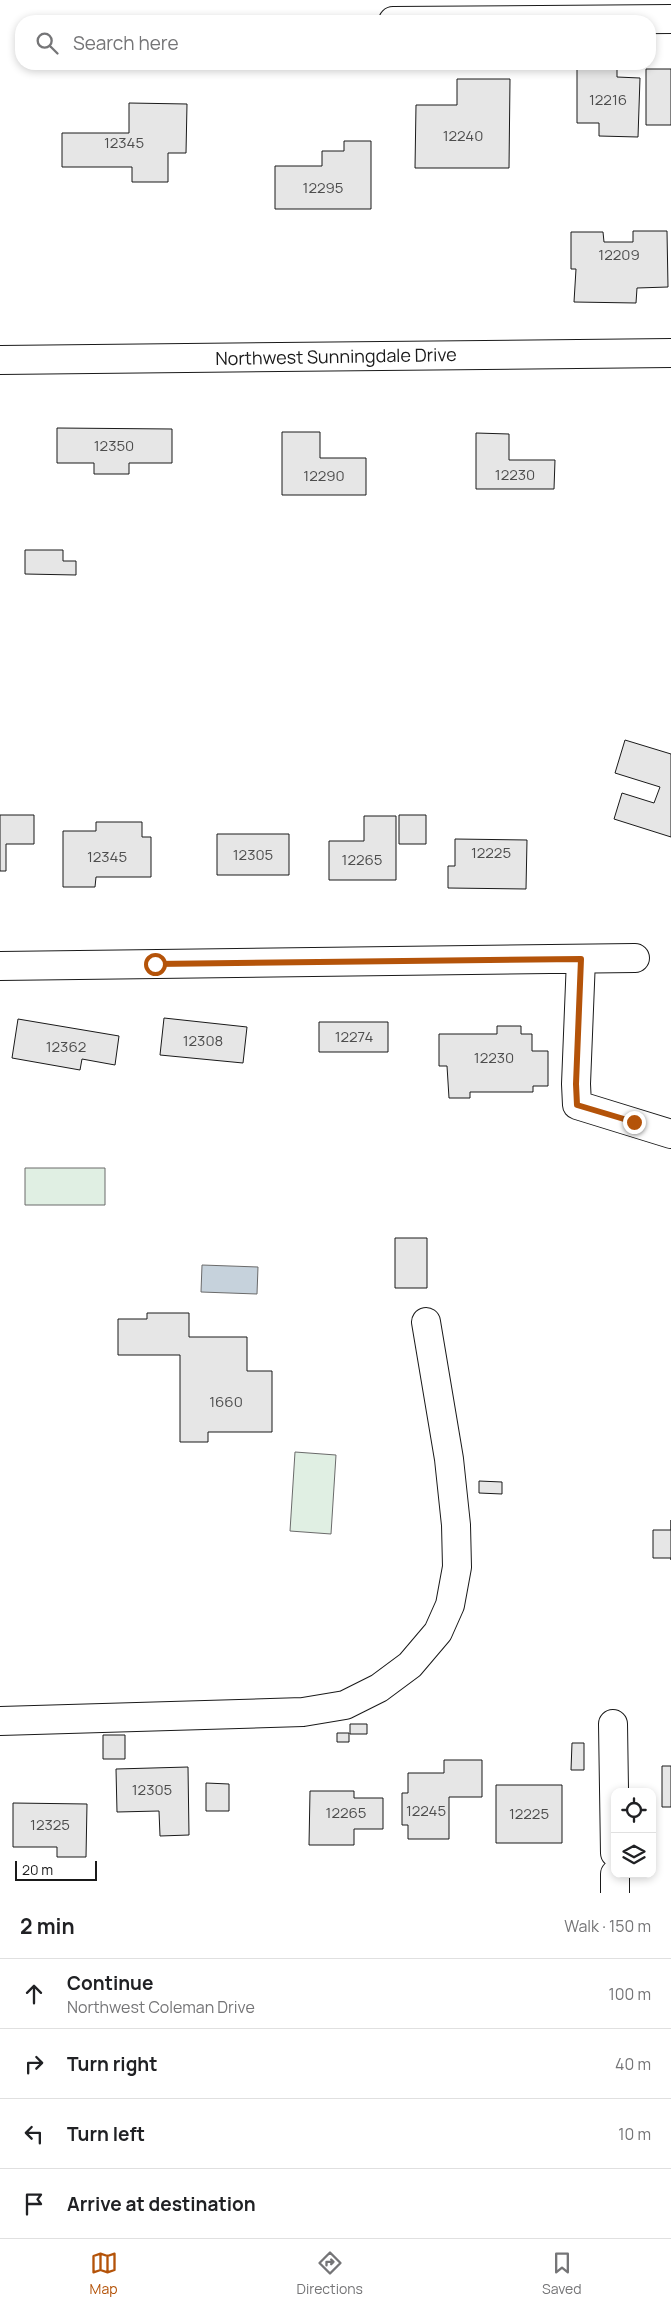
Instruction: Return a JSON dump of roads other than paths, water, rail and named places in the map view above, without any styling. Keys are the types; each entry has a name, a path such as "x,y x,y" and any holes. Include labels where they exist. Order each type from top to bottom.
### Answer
{"street":[{"path":"656,19 671,19"},
{"name":"Northwest Sunningdale Drive","path":"0,360 671,353"},
{"path":"0,966 635,958"},
{"path":"581,959 576,1084 577,1105 671,1134"},
{"path":"0,1721 303,1712 345,1705 379,1688 410,1665 438,1632 450,1605 457,1567 456,1525 449,1459 426,1322"},
{"path":"613,1724 615,1833"},
{"path":"615,1878 615,1893"}]}
